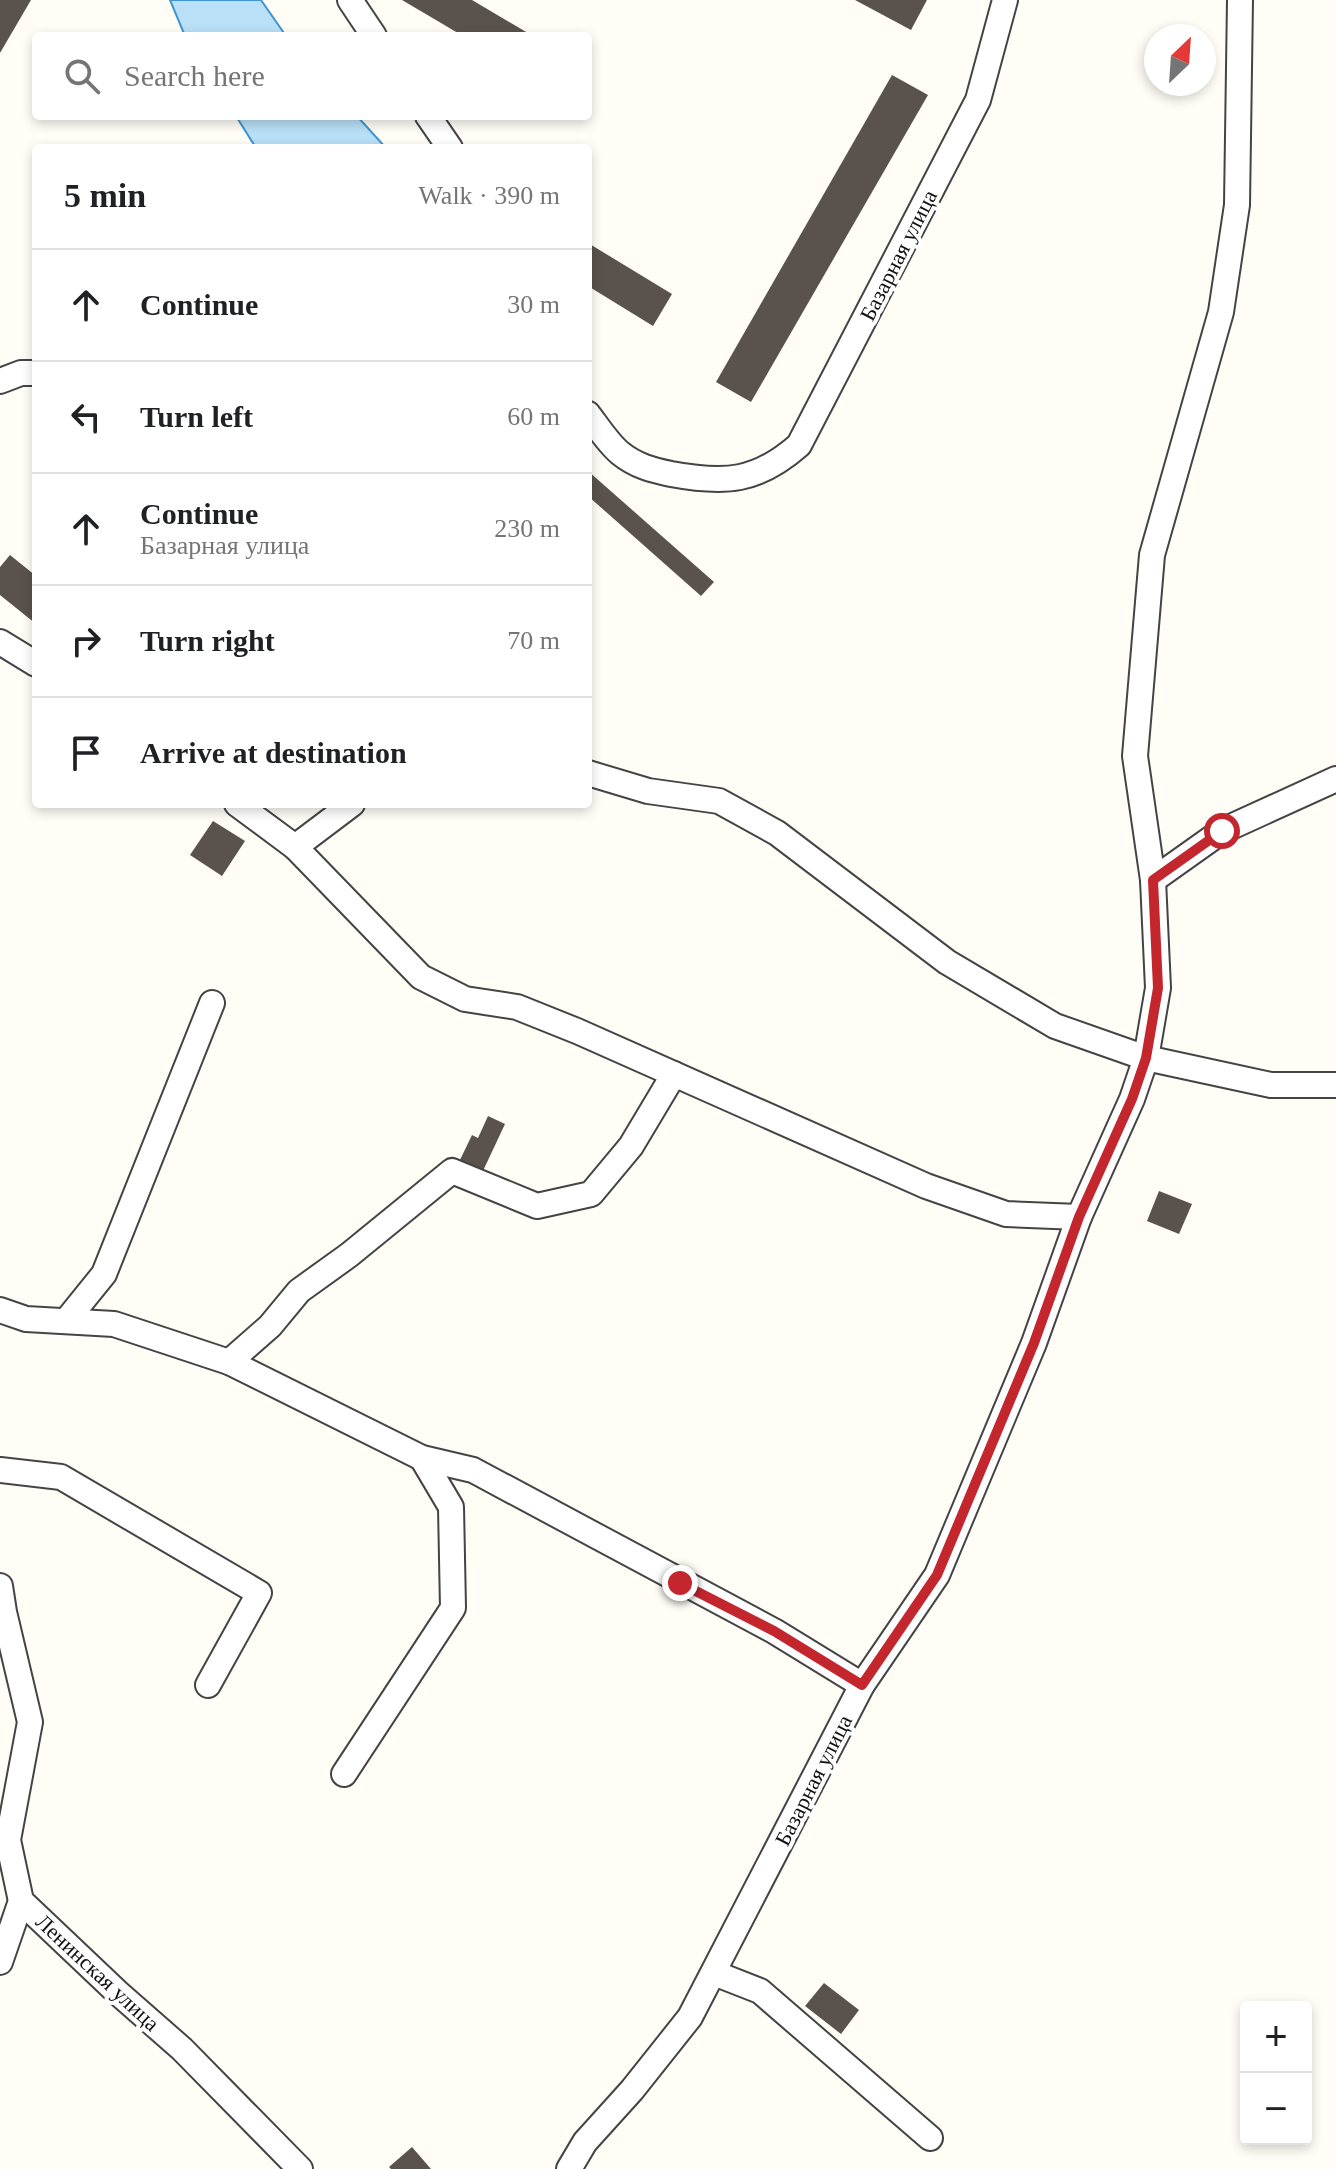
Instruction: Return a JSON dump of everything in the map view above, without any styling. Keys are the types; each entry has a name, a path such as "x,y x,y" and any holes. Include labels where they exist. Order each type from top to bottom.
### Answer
{"street":[{"path":"350,0 371,32"},
{"name":"Базарная улица","path":"592,419 618,451 643,468 708,481 745,477 777,464 799,445 978,100 1005,0"},
{"name":"Базарная улица","path":"569,2169 585,2142 632,2090 690,2017 862,1685 937,1575 1034,1343 1079,1217 1132,1099 1146,1058 1158,988 1153,880 1135,756 1152,555 1221,312 1237,205 1240,0"},
{"path":"431,120 447,144"},
{"path":"0,360 19,376"},
{"path":"0,642 32,662"},
{"path":"592,774 648,791 719,801 777,833 947,962 1055,1026 1146,1058 1271,1085 1336,1085"},
{"path":"1153,880 1222,831 1336,779"},
{"path":"242,808 295,847 421,977 465,999 517,1007 953,1196 1006,1214 1079,1217"},
{"path":"295,847 347,808"},
{"path":"66,1321 104,1274 212,1003"},
{"path":"229,1362 270,1326 299,1291 349,1255 452,1171 537,1206 591,1194 631,1146 674,1074"},
{"path":"0,1310 26,1319 114,1324 229,1362 422,1458 473,1470 774,1631 862,1685"},
{"path":"344,1774 453,1608 451,1507 422,1458"},
{"path":"0,1470 61,1477 259,1593 208,1685"},
{"name":"Ленинская улица","path":"0,1586 30,1722 8,1840 21,1901 182,2049 300,2169"},
{"path":"0,1962 21,1901"},
{"path":"714,1973 760,1991 930,2138"}],"water":[{"path":"170,0 261,0 283,32 183,32"},
{"path":"238,120 361,120 382,144 254,144"}],"building":[{"path":"0,0 31,0 0,53"},
{"path":"402,0 472,0 526,32 456,32"},
{"path":"855,0 927,0 911,30"},
{"path":"892,75 928,95 751,402 716,382"},
{"path":"592,245 672,294 653,326 592,288"},
{"path":"592,475 714,582 701,596 592,500"},
{"path":"10,555 32,573 32,621 0,595 0,567"},
{"path":"213,821 245,841 222,876 190,855"},
{"path":"488,1116 505,1124 482,1173 459,1162 472,1135 478,1138"},
{"path":"1159,1191 1192,1204 1179,1234 1147,1221"},
{"path":"824,1983 859,2010 841,2034 805,2006"},
{"path":"412,2147 431,2169 389,2167"}],"route":[{"path":"680,1583 774,1631 862,1685 937,1575 1034,1343 1079,1217 1132,1099 1146,1058 1158,988 1153,880 1222,831"}]}
